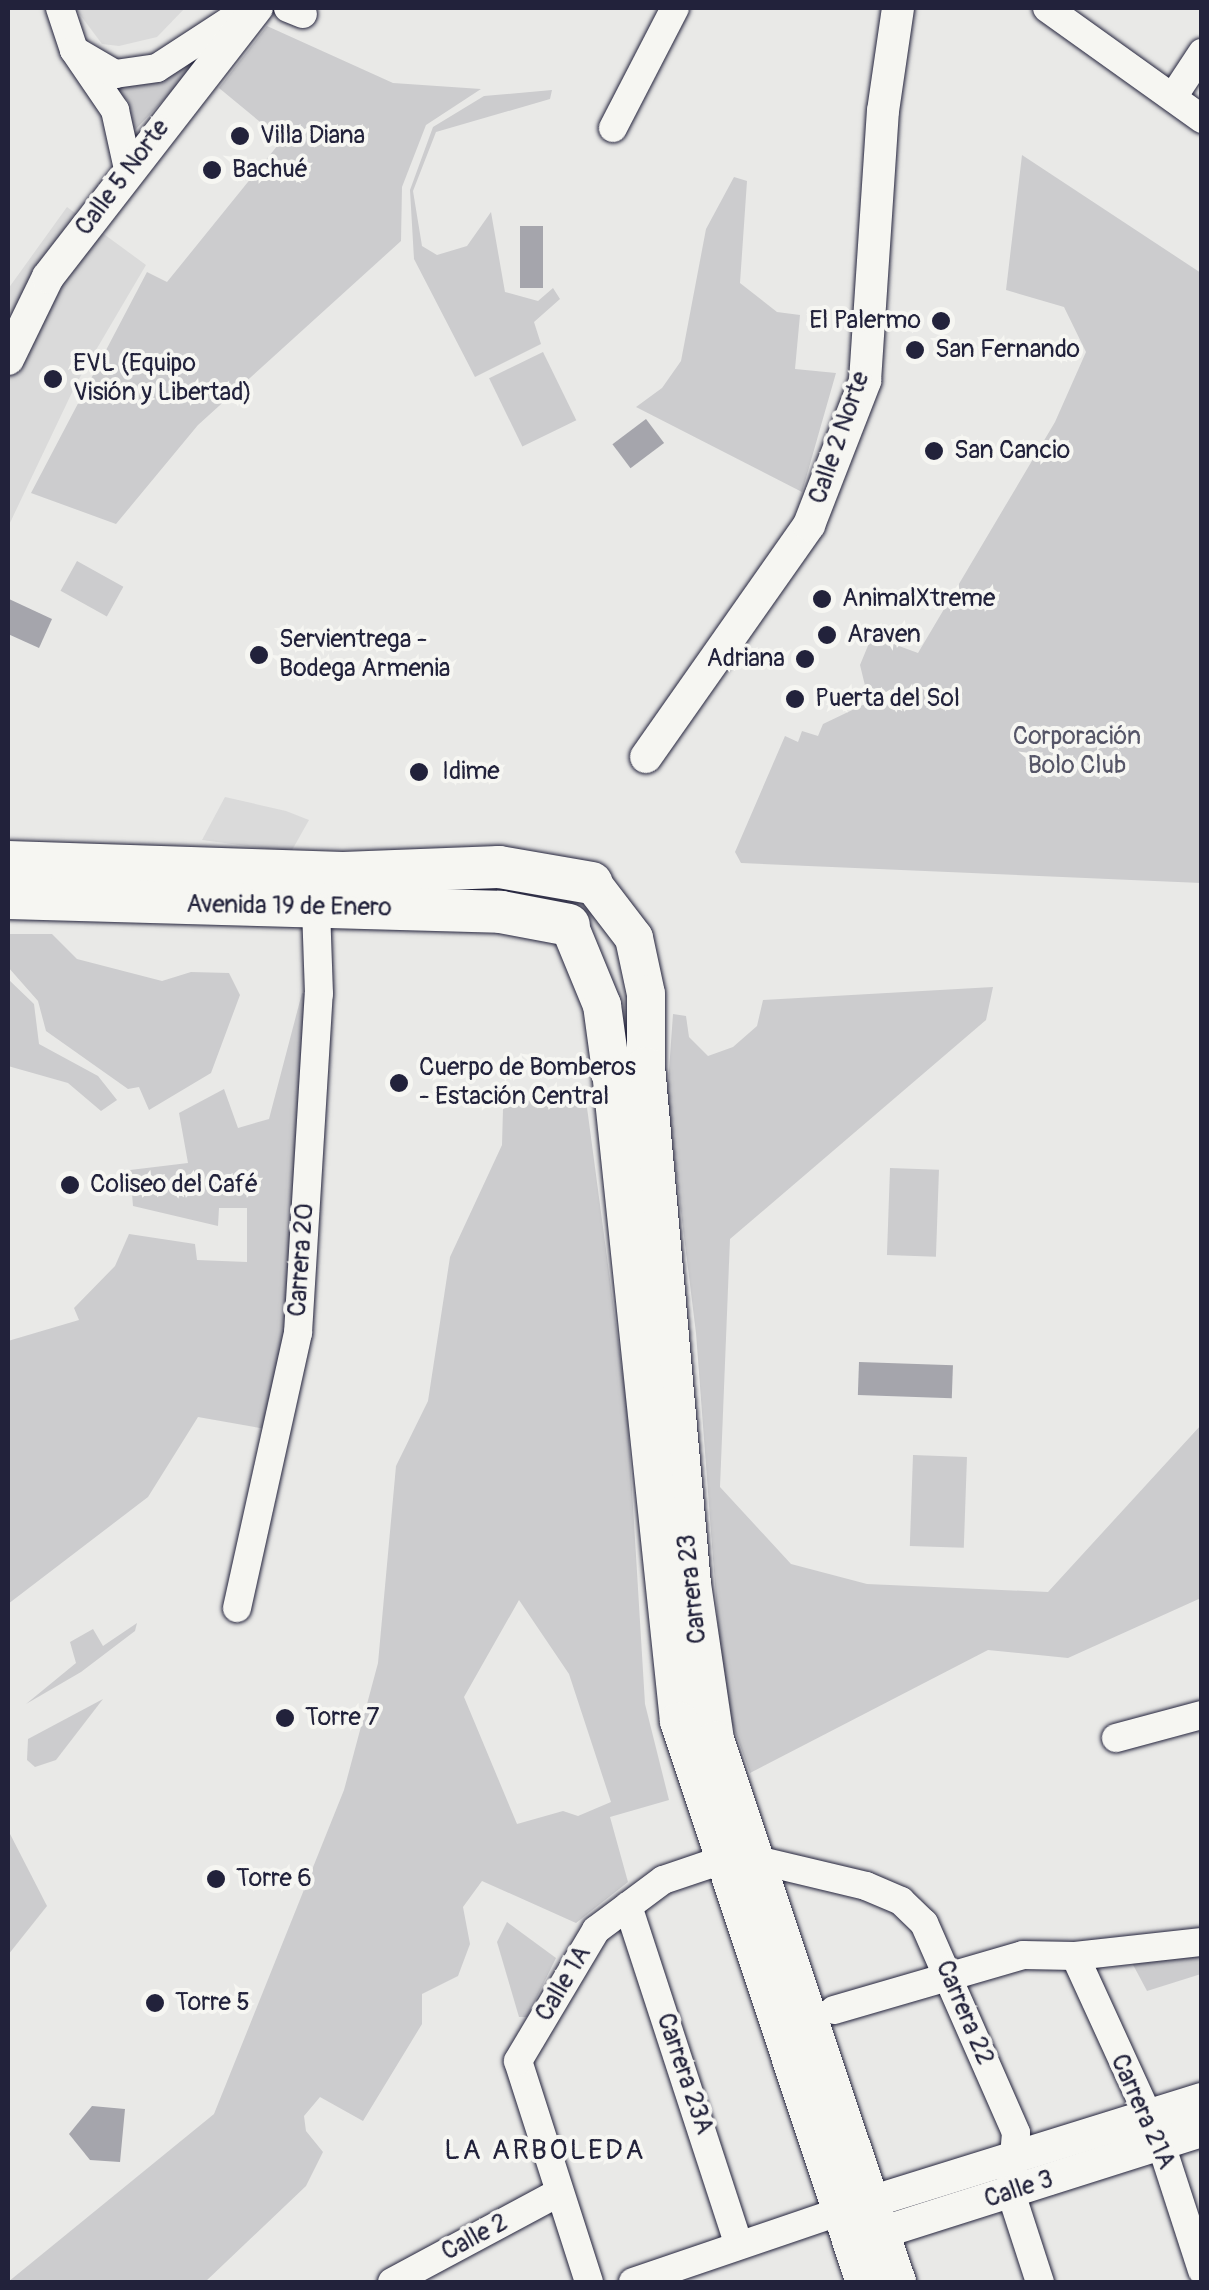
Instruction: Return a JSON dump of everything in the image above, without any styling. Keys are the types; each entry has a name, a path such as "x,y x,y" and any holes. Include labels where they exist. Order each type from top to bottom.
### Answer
{"main road":[{"name":"Avenida 19 de Enero","path":"8,862 342,873 468,867 530,869 592,883"},
{"name":"Carrera 23","path":"592,883 634,938 646,994 649,1104 702,1676 737,1859"},
{"name":"Avenida 19 de Enero","path":"8,898 501,912 568,925"},
{"name":"Carrera 23","path":"568,925 602,1005 668,1655 694,1779 737,1859 864,2215 897,2282"},
{"name":"Carrera 23","path":"864,2215 865,2282"}],"street":[{"path":"60,8 74,50 115,110 128,170"},
{"path":"74,50 115,74 156,68 253,8"},
{"name":"Calle 5 Norte","path":"8,359 48,277 253,8"},
{"path":"613,128 675,8"},
{"name":"Calle 2 Norte","path":"646,757 809,525 864,380 882,111 898,8"},
{"path":"1046,8 1202,119"},
{"path":"1173,98 1202,53"},
{"name":"Carrera 20","path":"237,1608 298,1333 319,994 316,906"},
{"path":"1116,1738 1202,1715"},
{"name":"Calle 1A","path":"558,2193 518,2061 596,1930 663,1880 737,1859"},
{"name":"Carrera 22","path":"737,1859 801,1867 901,1901 924,1923 1016,2133 1010,2176 1040,2282"},
{"name":"Carrera 23A","path":"628,1906 738,2242"},
{"path":"834,2010 1023,1955 1075,1956 1202,1942"},
{"name":"Carrera 21A","path":"1075,1956 1154,2130 1202,2270"},
{"name":"Calle 3","path":"633,2282 738,2242 864,2215 1010,2176 1154,2130 1202,2099"},
{"name":"Calle 3","path":"1154,2130 1202,2132"},
{"path":"558,2193 590,2282"},
{"name":"Calle 2","path":"392,2282 558,2193"}],"shaded area":[{"path":"75,8 185,8 157,37 119,46 102,44"},
{"path":"67,207 146,265 76,384 8,527 8,289"},
{"path":"520,226 543,226 543,288 520,288"},
{"path":"646,419 664,443 631,468 612,444"},
{"path":"9,599 52,619 39,648 8,634"},
{"path":"225,797 309,820 291,852 202,840"},
{"path":"859,1362 953,1365 952,1398 858,1395"},
{"path":"92,2106 125,2109 120,2162 90,2160 69,2134"}],"green space":[{"path":"267,26 393,83 481,89 426,125 402,187 401,241 198,425 116,524 31,493 147,272 167,282 282,140 219,88"},
{"path":"205,49 209,52 134,131 128,101 115,88 154,83"},
{"path":"552,90 550,99 436,132 413,191 422,246 437,255 467,246 491,212 505,292 538,301 553,288 560,299 534,322 541,344 475,377 414,259 410,190 433,127 484,96"},
{"name":"Corporación Bolo Club","path":"1022,155 1201,273 1201,883 741,863 735,852 785,736 798,742 802,731 818,736 823,724 869,702 860,665 872,636 918,653 1055,422 1086,352 1064,307 1006,290"},
{"path":"734,177 747,181 740,283 777,312 800,315 795,369 836,373 802,492 636,407 662,388 681,361 706,229"},
{"path":"543,352 576,420 522,447 489,378"},
{"path":"77,561 123,587 107,616 61,591"},
{"path":"8,934 52,934 77,959 162,981 191,972 229,973 240,995 211,1073 149,1110 139,1087 128,1089 46,1031 38,1001 8,967"},
{"path":"8,979 34,1004 39,1044 98,1076 117,1100 101,1111 68,1083 8,1066"},
{"path":"993,987 986,1020 730,1239 720,1487 791,1564 867,1584 1048,1592 1201,1425 1201,1598 1068,1658 988,1650 750,1773 726,1706 721,1664 696,1333 667,1099 673,1014 686,1016 689,1037 708,1056 733,1047 757,1026 763,1000"},
{"path":"302,993 309,995 285,1331 266,1429 198,1417 148,1497 8,1604 8,1341 79,1320 74,1308 115,1266 129,1234 195,1244 197,1260 247,1262 247,1208 219,1208 218,1226 133,1206 130,1170 188,1163 179,1113 224,1089 238,1128 269,1119"},
{"path":"577,1085 586,1100 627,1407 645,1704 669,1800 610,1817 628,1882 576,1923 482,1881 463,1907 470,1944 458,1976 422,1994 422,2024 363,2121 320,2097 304,2116 306,2131 323,2152 306,2186 205,2282 8,2282 214,2114 344,1790 378,1663 396,1466 428,1401 450,1257 502,1145 503,1109","holes":["519,1600 569,1674 611,1802 578,1816 563,1811 517,1824 464,1697"]},
{"path":"890,1168 939,1170 936,1257 887,1255"},
{"path":"913,1455 967,1457 964,1548 910,1546"},
{"path":"137,1623 135,1631 81,1672 26,1704 76,1663 70,1642 93,1629 103,1646"},
{"path":"103,1699 56,1760 35,1767 27,1760 28,1739"},
{"path":"8,1833 47,1906 8,1955"},
{"path":"507,1922 556,1958 527,2017 519,2017 497,1942"},
{"path":"1201,1950 1201,1974 1147,1991 1130,1959"}],"place":[{"name":"Villa Diana","path":"240,136"},
{"name":"Bachué","path":"212,170"},
{"name":"El Palermo","path":"941,321"},
{"name":"San Fernando","path":"915,350"},
{"name":"EVL (Equipo Visión y Libertad)","path":"53,379"},
{"name":"San Cancio","path":"934,451"},
{"name":"AnimalXtreme","path":"822,599"},
{"name":"Araven","path":"827,635"},
{"name":"Servientrega - Bodega Armenia","path":"259,655"},
{"name":"Adriana","path":"805,659"},
{"name":"Puerta del Sol","path":"795,699"},
{"name":"Idime","path":"419,772"},
{"name":"Cuerpo de Bomberos - Estación Central","path":"399,1083"},
{"name":"Coliseo del Café","path":"70,1185"},
{"name":"Torre 7","path":"285,1718"},
{"name":"Torre 6","path":"216,1879"},
{"name":"Torre 5","path":"155,2003"}],"district":[{"name":"LA ARBOLEDA","path":"545,2151"}]}
